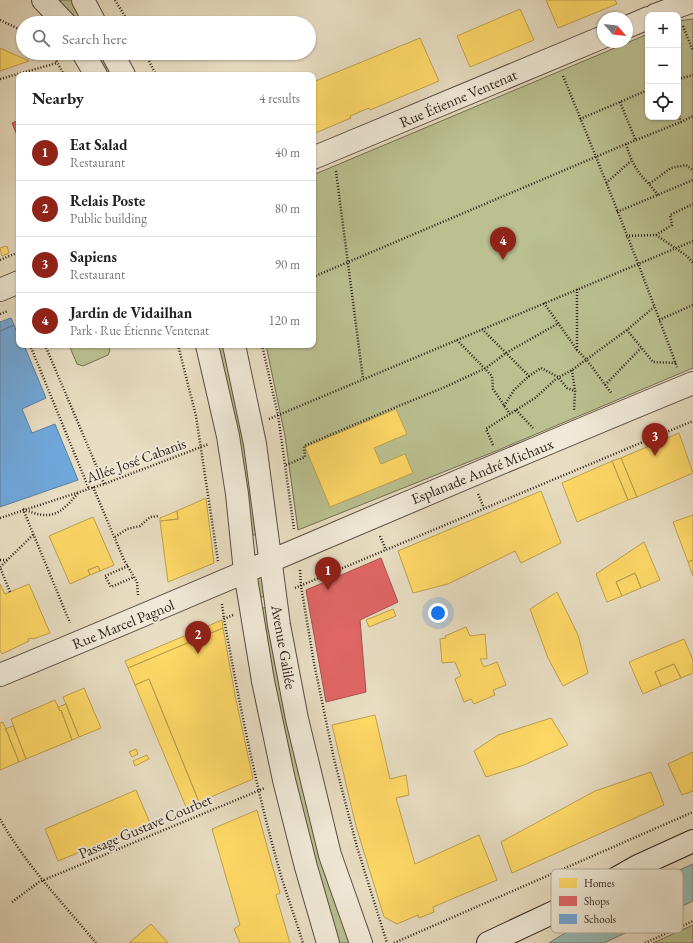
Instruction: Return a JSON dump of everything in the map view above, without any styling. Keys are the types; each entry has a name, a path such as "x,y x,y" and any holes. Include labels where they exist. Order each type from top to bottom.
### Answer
{"street":[{"path":"43,0 58,16"},
{"path":"83,0 91,16"},
{"path":"663,12 693,1"},
{"path":"633,24 645,19"},
{"name":"Rue Étienne Ventenat","path":"316,157 597,40"},
{"path":"87,60 94,72"},
{"path":"116,60 122,72"},
{"path":"0,290 16,283"},
{"name":"Avenue Galilée","path":"208,348 228,436 237,494 245,572 263,681 284,780 306,867 328,943"},
{"name":"Avenue Galilée","path":"235,348 252,426 279,625 309,770 330,854 361,943"},
{"name":"Esplanade André Michaux","path":"245,572 271,559 689,385"},
{"name":"Rue Marcel Pagnol","path":"0,675 245,572"},
{"path":"633,869 693,841"},
{"path":"488,943 551,913"}],"path":[{"path":"115,0 125,16"},
{"path":"0,20 16,28"},
{"path":"682,24 693,51"},
{"path":"56,60 62,72"},
{"path":"148,60 154,72"},
{"path":"25,72 57,63"},
{"path":"560,70 580,117 626,236 639,263 654,307 676,363 689,385"},
{"path":"0,79 16,75"},
{"path":"681,78 693,75"},
{"path":"580,117 645,91"},
{"path":"620,102 636,141"},
{"path":"316,276 693,116"},
{"path":"626,144 631,162 638,174 658,195"},
{"path":"606,183 631,162"},
{"path":"335,165 363,379"},
{"path":"649,184 676,167 686,165 693,170"},
{"path":"617,212 693,180"},
{"path":"626,236 656,235 672,225 670,215 693,204"},
{"path":"656,235 687,256 693,263"},
{"path":"282,413 693,241"},
{"path":"0,260 16,253"},
{"path":"577,289 577,350"},
{"path":"544,303 577,350 586,359 626,412"},
{"path":"659,320 693,305"},
{"path":"496,451 486,429 535,398 558,377 572,370 654,307"},
{"path":"286,465 305,457 304,446 445,388 486,368 506,353 559,323"},
{"path":"482,329 529,376"},
{"path":"626,330 653,362 676,363"},
{"path":"457,340 486,368 492,376 493,389 510,414"},
{"path":"31,348 89,489"},
{"path":"46,348 104,484"},
{"path":"179,348 196,416 224,619 259,790 278,865 303,943"},
{"path":"263,348 278,415 295,535"},
{"path":"605,385 641,348"},
{"path":"504,406 514,390 529,376 541,368 558,377 567,388 575,391"},
{"path":"572,370 575,391 574,418 577,432"},
{"path":"290,591 693,421"},
{"name":"Allée José Cabanis","path":"0,518 23,509 104,484 201,447"},
{"path":"93,487 128,566 137,582 138,605 143,616"},
{"name":"Allée José Cabanis","path":"23,509 40,516 65,510 78,492"},
{"path":"23,509 74,631 76,643"},
{"path":"115,537 127,529 140,526 150,517 158,516"},
{"path":"10,592 0,567 33,534"},
{"path":"0,560 8,560"},
{"path":"300,562 301,586 314,663 334,759 357,847 387,943"},
{"path":"128,566 105,576 111,587 134,577"},
{"path":"224,619 236,614"},
{"name":"Passage Gustave Courbet","path":"12,902 39,882 259,790"},
{"path":"563,869 693,812"},
{"path":"0,819 8,833 44,880 96,943"},
{"path":"394,943 551,874"},
{"path":"683,926 693,921"},
{"path":"645,943 668,933"}],"green space":[{"path":"60,0 76,0 86,16 69,16"},
{"path":"693,19 693,368 496,451 298,530 285,436 267,348 316,348 316,174 615,48 633,48 633,40 645,35 645,120 681,120 681,21"},
{"path":"95,60 111,60 117,72 101,72"},
{"path":"70,348 109,348 108,355 83,366 77,364"},
{"path":"213,348 228,348 261,532 247,538"},
{"path":"259,577 264,577 269,594 255,600 253,580"},
{"path":"271,605 352,943 337,943 303,832 256,611"},
{"path":"693,925 693,943 653,943 675,933 683,933 683,930"}],"water":[{"path":"693,864 693,901 683,906 683,869 682,869"},
{"path":"565,933 625,933 604,943 549,943"}],"building: Homes":[{"path":"546,0 615,0 617,4 597,12 558,28"},
{"path":"520,9 534,40 470,67 457,36"},
{"path":"420,38 439,81 370,110 369,108 350,116 351,118 316,133 316,81"},
{"path":"0,48 16,55 16,60 29,61 0,71"},
{"path":"7,246 9,253 2,256 0,248"},
{"path":"396,409 407,434 374,448 381,464 405,454 413,473 330,507 305,447"},
{"path":"679,433 693,473 637,497 621,458"},
{"path":"621,458 637,497 628,500 612,461"},
{"path":"612,461 628,500 577,522 562,483"},
{"path":"541,491 561,543 521,563 515,551 448,584 413,593 398,551"},
{"path":"206,498 214,563 168,582 160,521 178,519 177,511"},
{"path":"177,511 178,519 160,521 160,518"},
{"path":"693,515 693,560 688,562 673,522"},
{"path":"93,517 114,565 100,571 98,566 88,570 90,575 70,584 49,536"},
{"path":"644,542 660,580 641,588 635,573 616,582 622,596 607,602 596,574"},
{"path":"693,560 693,576 688,562"},
{"path":"98,566 100,571 90,575 88,570"},
{"path":"635,573 641,588 622,596 616,582"},
{"path":"0,584 5,594 29,584 50,633 33,639 28,639 29,641 2,654 0,650"},
{"path":"557,592 578,635 588,673 563,686 548,658 530,609"},
{"path":"393,609 396,616 369,627 366,620"},
{"path":"222,620 223,628 128,668 125,661"},
{"path":"466,627 470,636 485,634 487,659 480,659 484,667 497,662 506,685 493,690 495,695 474,704 471,699 464,702 455,679 461,676 455,662 442,663 440,639 446,638 445,636"},
{"path":"223,628 235,695 253,779 199,802 149,679 135,685 128,668"},
{"path":"684,639 693,660 693,673 681,678 674,664 655,672 661,686 643,694 629,662"},
{"path":"674,664 681,678 661,686 655,672"},
{"path":"149,679 199,802 186,807 135,685"},
{"path":"84,688 101,728 79,737 63,697"},
{"path":"55,700 60,711 61,710 72,740 26,759 11,719"},
{"path":"66,704 79,737 72,740 61,710 60,711 58,707"},
{"path":"375,715 390,779 406,775 409,795 396,798 415,864 479,835 497,880 433,907 434,912 419,918 418,915 397,924 384,917 356,826 332,725"},
{"path":"551,718 568,745 524,765 486,777 474,751 498,735"},
{"path":"3,722 19,762 0,770 0,723"},
{"path":"13,726 26,759 19,762 9,738 10,737 5,729"},
{"path":"136,749 138,754 132,757 129,752"},
{"path":"693,752 693,791 682,795 668,764"},
{"path":"147,755 149,759 135,766 133,761"},
{"path":"651,772 664,805 512,873 501,842 595,791"},
{"path":"136,790 150,823 58,861 45,829"},
{"path":"257,810 280,893 276,895 290,943 240,943 234,929 240,925 212,829"},
{"path":"151,924 168,943 129,943"}],"building: Shops":[{"path":"16,121 16,133 12,123"},
{"path":"381,558 398,602 360,620 366,692 326,702 306,590"}],"building: Schools":[{"path":"11,318 14,325 0,331 0,322"},
{"path":"14,325 16,330 16,348 25,348 46,398 22,409 32,433 55,424 78,480 0,507 0,331"}],"place":[{"name":"Jardin de Vidailhan","path":"503,260"},
{"name":"Sapiens","path":"655,456"},
{"name":"Eat Salad","path":"328,590"},
{"name":"Relais Poste","path":"198,654"}]}
